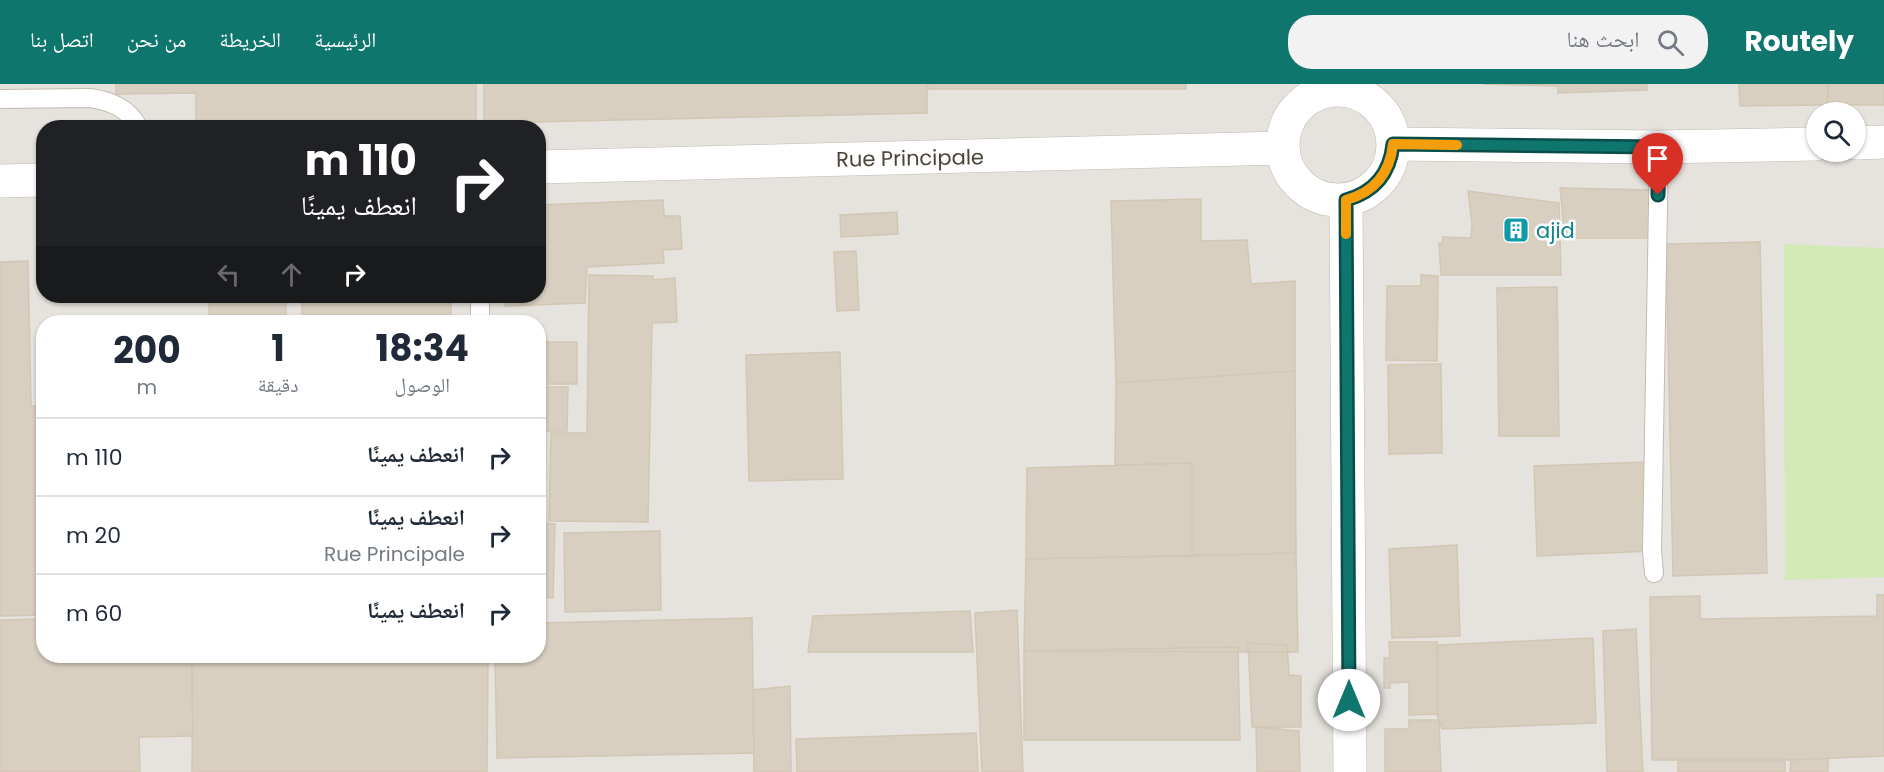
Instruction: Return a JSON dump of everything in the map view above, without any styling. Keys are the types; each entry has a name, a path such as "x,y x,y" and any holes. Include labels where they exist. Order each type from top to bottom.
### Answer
{"street":[{"path":"1334,87 1363,96 1375,104 1385,115 1391,129 1393,144 1387,170 1380,181 1359,196 1346,200 1328,200 1311,194 1296,182 1287,166 1282,148 1283,136 1292,113 1311,97 1334,87"},
{"path":"1866,143 1884,142"},
{"path":"1393,144 1659,147 1806,144"},
{"name":"Rue Principale","path":"546,167 1282,148"},
{"path":"0,181 36,180"},
{"path":"1346,200 1350,772"}],"lane":[{"path":"0,99 90,98 104,100 129,113 134,120"},
{"path":"1654,573 1652,551 1659,147"}],"shaded area":[{"path":"0,84 1884,84 1884,772 0,772"}],"green space":[{"path":"1784,244 1884,248 1884,577 1785,580"}],"building":[{"path":"116,84 476,84 476,120 196,120 196,93 116,94"},
{"path":"484,84 927,84 927,113 546,122 484,120"},
{"path":"928,84 1186,84 1186,89 928,89"},
{"path":"1483,84 1558,84 1558,86"},
{"path":"1558,84 1647,84 1647,90 1558,93"},
{"path":"1739,84 1828,84 1827,102 1806,102 1806,105 1740,106"},
{"path":"1829,84 1884,84 1884,105 1866,105 1866,102 1827,102"},
{"path":"1560,188 1653,190 1651,238 1565,238"},
{"name":"ajid","path":"1468,191 1559,203 1561,275 1441,275 1439,243 1442,244 1443,237 1471,238 1472,224"},
{"path":"1201,199 1201,241 1247,240 1251,284 1295,281 1295,371 1116,383 1111,201"},
{"path":"663,200 664,216 680,216 682,249 663,250 664,263 587,267 585,303 505,306 505,303 546,303 546,205"},
{"path":"897,212 898,234 841,237 840,215"},
{"path":"1760,242 1767,573 1673,576 1666,244"},
{"path":"856,251 859,310 837,311 834,252"},
{"path":"28,261 31,406 36,406 36,615 0,616 0,262"},
{"path":"589,275 653,276 653,280 675,278 677,322 652,323 648,522 549,521 551,433 587,433"},
{"path":"1421,275 1438,276 1437,361 1386,360 1387,286 1421,286"},
{"path":"1557,287 1559,436 1499,436 1497,288"},
{"path":"209,303 286,303 286,315 209,315"},
{"path":"302,303 451,303 451,315 302,315"},
{"path":"546,342 577,342 577,384 546,384"},
{"path":"840,352 843,479 749,481 746,355"},
{"path":"1441,364 1442,453 1389,454 1388,365"},
{"path":"1295,371 1296,553 1192,556 1192,463 1115,465 1116,383"},
{"path":"546,387 568,387 567,431 546,431"},
{"path":"1648,462 1652,551 1537,556 1534,466"},
{"path":"1192,463 1192,556 1026,559 1027,468"},
{"path":"546,523 555,524 553,598 546,598"},
{"path":"660,531 661,610 565,612 564,533"},
{"path":"1457,545 1460,636 1392,638 1389,549"},
{"path":"1296,553 1298,652 1024,651 1026,559"},
{"path":"1877,595 1884,595 1884,756 1785,760 1652,760 1650,597 1700,596 1700,619 1877,616"},
{"path":"1017,610 1023,772 982,772 975,613"},
{"path":"970,611 973,652 808,652 813,616"},
{"path":"752,618 754,753 497,758 495,663 546,663 546,623"},
{"path":"36,619 36,663 191,663 193,736 139,737 140,772 0,772 0,620"},
{"path":"1636,629 1643,772 1607,772 1603,631"},
{"path":"1593,638 1596,723 1442,729 1437,714 1438,645"},
{"path":"1389,642 1437,642 1437,714 1409,715 1409,682 1390,683 1390,688 1384,688 1384,658 1390,658"},
{"path":"1248,643 1287,645 1289,675 1301,676 1301,727 1252,727"},
{"path":"1238,647 1240,740 1024,740 1024,651"},
{"path":"193,663 488,663 487,772 192,772"},
{"path":"790,686 791,772 754,772 753,690"},
{"path":"1409,720 1439,720 1441,772 1385,772 1385,729 1409,729"},
{"path":"1256,727 1299,731 1300,772 1257,772"},
{"path":"976,733 978,772 797,772 796,739"},
{"path":"1828,758 1828,772 1790,772 1791,760"},
{"path":"1678,760 1785,760 1785,772 1678,772"}],"slow traffic":[{"path":"1346,234 1346,200 1371,190 1380,181 1392,157 1393,144 1457,145"}],"place":[{"name":"ajid","path":"1516,230"}],"route":[{"path":"1349,700 1346,200 1371,190 1380,181 1392,157 1393,144 1659,147 1658,195"}]}
